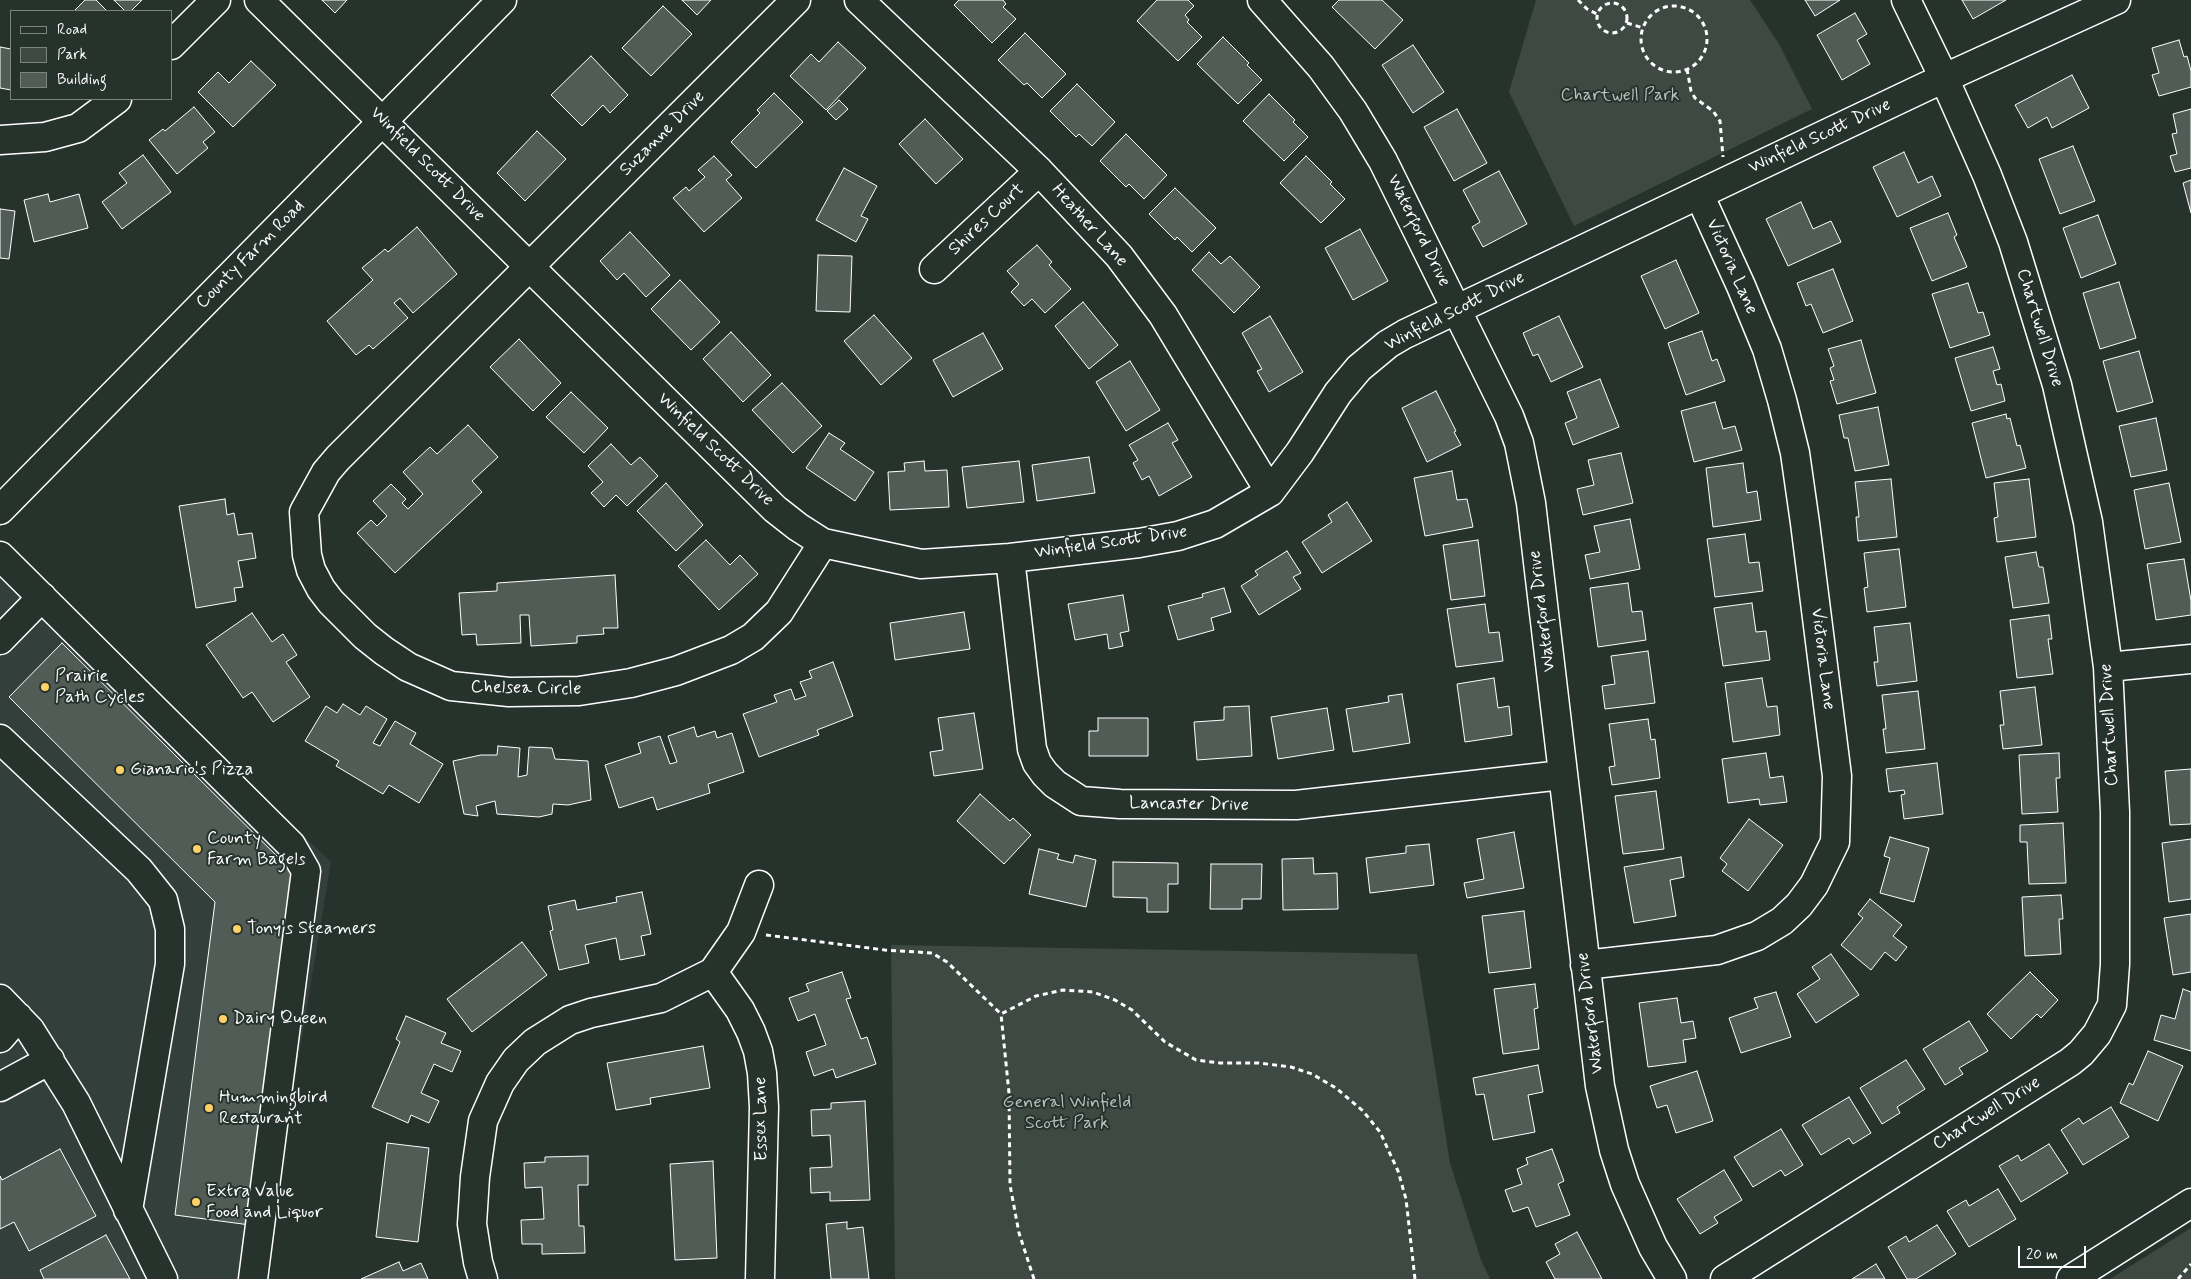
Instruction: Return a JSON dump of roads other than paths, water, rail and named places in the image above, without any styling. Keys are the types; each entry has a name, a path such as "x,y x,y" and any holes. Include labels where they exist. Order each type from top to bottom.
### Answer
{"street":[{"path":"172,44 216,0"},
{"name":"Winfield Scott Drive","path":"259,0 775,509 823,543 910,564 1010,558 1178,536 1215,524 1270,492 1300,452 1338,394 1359,368 1399,337 1456,308 1944,78 2116,0"},
{"name":"County Farm Road","path":"0,510 502,0"},
{"name":"Suzanne Drive","path":"530,268 796,0"},
{"name":"Heather Lane","path":"859,0 1039,171 1119,256 1163,315 1270,492"},
{"name":"Waterford Drive","path":"1262,0 1321,67 1353,111 1397,188 1509,416 1526,468 1600,1086 1614,1150 1641,1221 1672,1279"},
{"name":"Chartwell Drive","path":"1726,1279 2070,1062 2081,1053 2097,1034 2112,1006 2115,964 2115,812 2108,667 2088,522 2057,385 2013,242 1987,175 1944,78 1906,0"},
{"path":"0,140 45,137 78,128 116,100"},
{"name":"Shires Court","path":"934,269 1039,171"},
{"name":"Victoria Lane","path":"1585,965 1717,950 1757,936 1782,920 1799,905 1814,885 1835,842 1837,776 1795,453 1767,349 1742,286 1711,188"},
{"name":"Chelsea Circle","path":"530,268 338,458 326,472 304,512 307,555 311,570 321,589 331,602 365,636 408,667 451,686 509,692 579,691 631,683 676,671 731,650 753,637 779,612 823,543"},
{"path":"0,556 291,845 306,871 253,1279"},
{"name":"Lancaster Drive","path":"1010,558 1032,749 1038,764 1045,774 1055,784 1081,800 1139,804 1296,805 1562,774"},
{"path":"0,640 42,597"},
{"path":"2108,667 2191,660"},
{"path":"0,739 139,870 162,900 165,909 170,928 170,964 128,1210"},
{"path":"483,1279 476,1253 472,1224 475,1177 483,1121 500,1083 516,1060 535,1042 570,1020 591,1013 661,998 713,972 741,932 759,885"},
{"name":"Essex Lane","path":"713,972 740,1010 752,1032 762,1073 764,1107 760,1279"},
{"path":"0,1038 9,1008 30,1030 76,1103 163,1279"},
{"path":"0,1087 50,1060"},
{"path":"2071,1279 2191,1203"}],"place":[{"name":"Prairie Path Cycles","path":"45,687"},
{"name":"Gianario's Pizza","path":"120,770"},
{"name":"County Farm Bagels","path":"197,849"},
{"name":"Tony's Steamers","path":"237,929"},
{"name":"Dairy Queen","path":"223,1019"},
{"name":"Hummingbird Restaurant","path":"209,1108"},
{"name":"Extra Value Food and Liquor","path":"196,1202"}],"park label":[{"name":"Chartwell Park","path":"1620,96"},
{"name":"General Winfield Scott Park","path":"1067,1113"}]}
